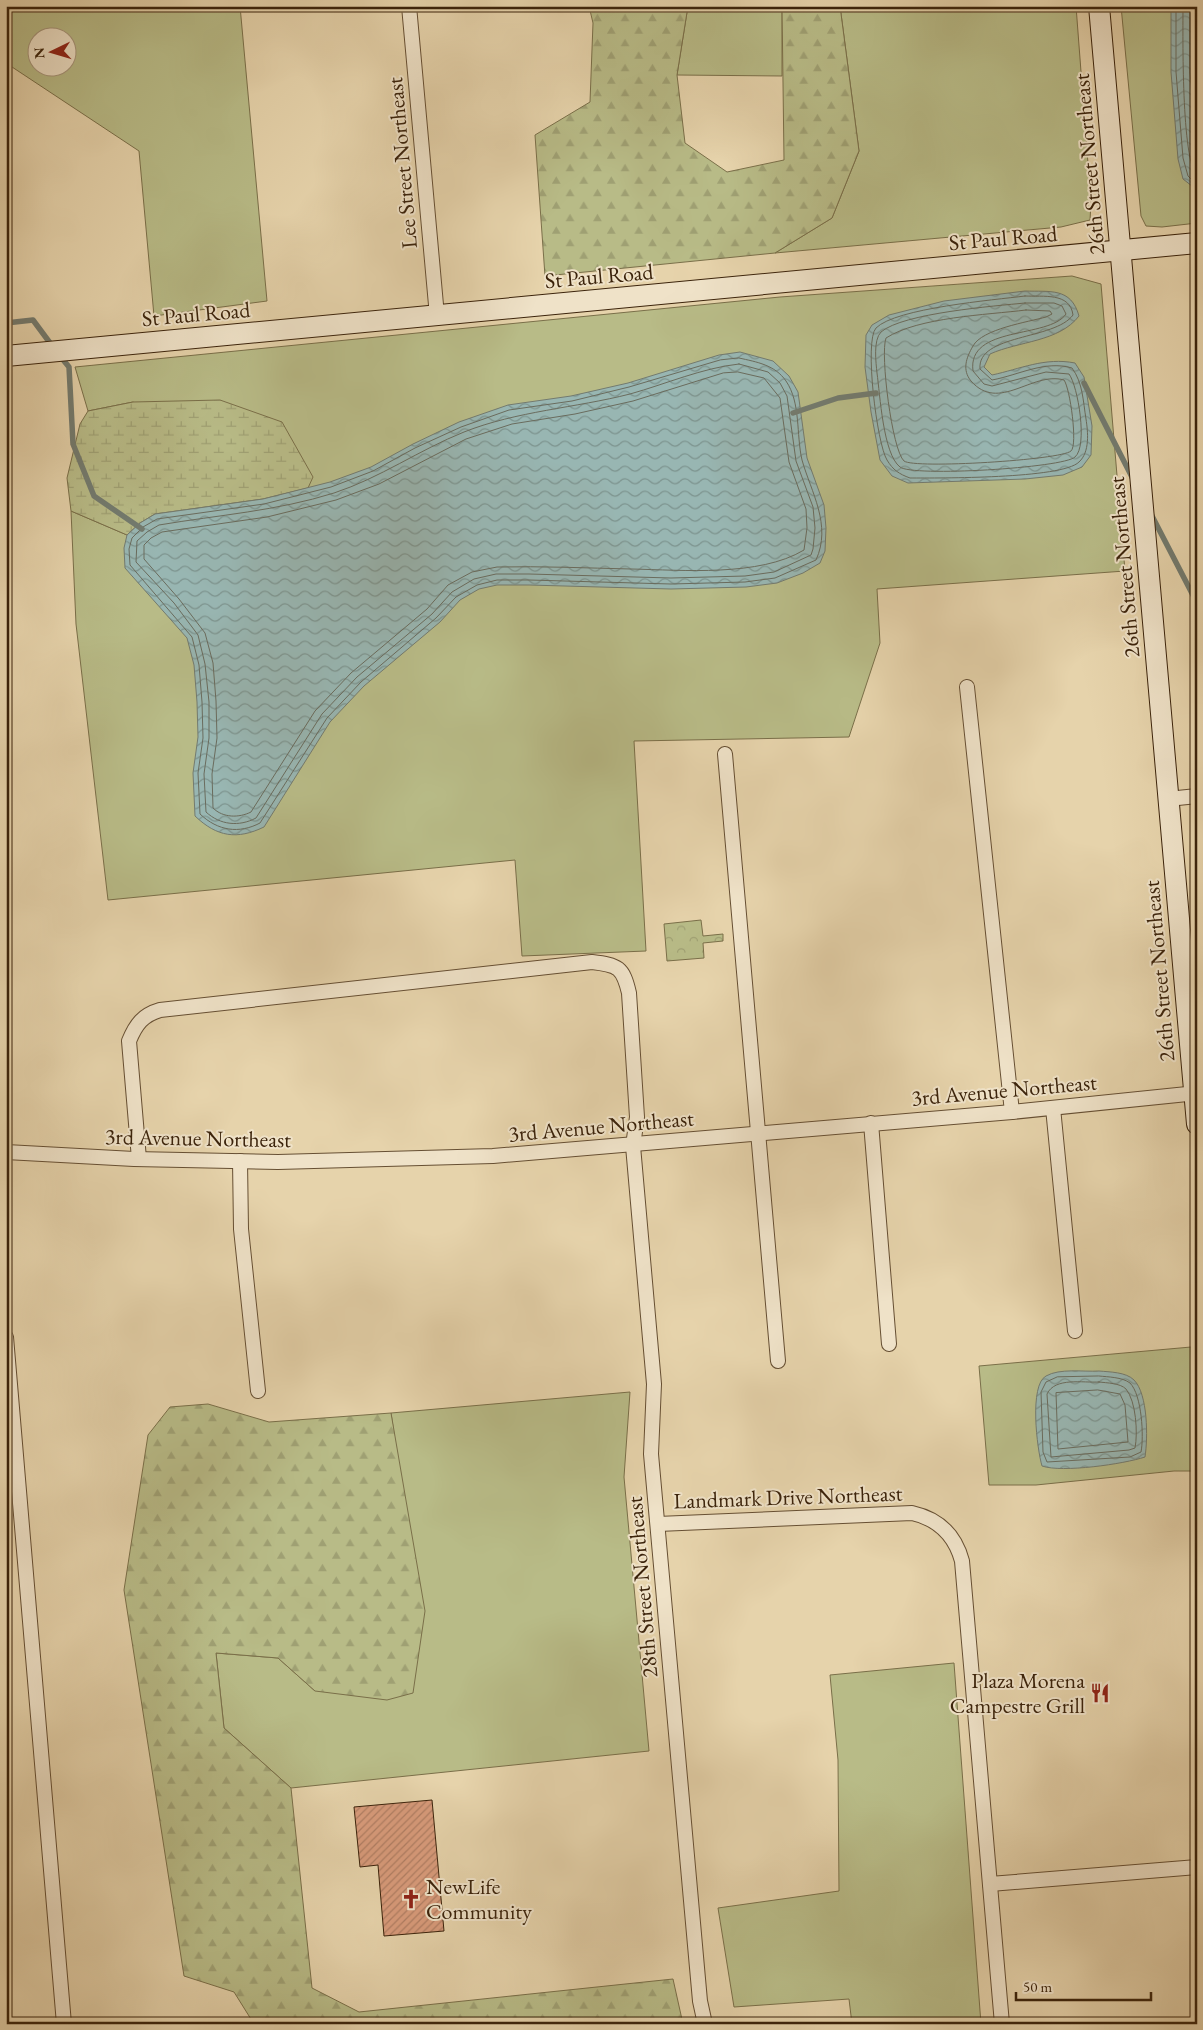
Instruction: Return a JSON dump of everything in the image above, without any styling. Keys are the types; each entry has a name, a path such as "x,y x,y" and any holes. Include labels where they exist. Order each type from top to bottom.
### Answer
{"street":[{"name":"Lee Street Northeast","path":"409,6 436,316"},
{"name":"26th Street Northeast","path":"1099,6 1197,1124"},
{"name":"St Paul Road","path":"6,356 1121,251 1197,242"},
{"path":"967,686 1012,1112"},
{"path":"725,754 778,1362"},
{"path":"1168,799 1197,796"},
{"name":"28th Street Northeast","path":"139,1159 130,1041 135,1026 147,1014 160,1010 592,962 616,966 625,976 629,993 637,1117 633,1146 654,1384 651,1454 700,2000 705,2024"},
{"name":"3rd Avenue Northeast","path":"6,1152 139,1159 240,1161 350,1161 494,1156 633,1146 871,1123 1012,1112 1195,1093"},
{"path":"1054,1108 1075,1331"},
{"path":"871,1123 890,1344"},
{"path":"240,1161 241,1229 258,1391"},
{"path":"6,1337 64,2024"},
{"name":"Landmark Drive Northeast","path":"658,1524 912,1513 930,1518 947,1531 955,1541 962,1561 1002,2024"},
{"path":"990,1884 1197,1867"}],"green space":[{"path":"6,6 240,6 267,301 154,316 139,151 29,78 78,78 78,28 28,28 28,78 6,63"},
{"path":"589,6 688,6 677,75 685,143 727,172 784,160 782,6 840,6 859,151 832,218 775,253 545,276 535,135 590,102 593,23"},
{"path":"688,6 782,6 782,76 677,75"},
{"path":"840,6 1076,6 1091,203 1090,220 1061,227 775,253 832,218 859,151"},
{"path":"1121,6 1197,6 1197,223 1162,227 1146,226 1141,216"},
{"path":"1072,276 1101,284 1125,571 877,589 880,643 849,737 634,741 646,951 522,956 515,860 108,900 76,624 71,511 127,535 199,507 263,499 307,488 133,402 88,411 75,367 780,297"},
{"path":"220,400 282,422 313,477 308,488 263,499 155,514 140,523 127,535 71,511 67,478 80,424 88,411 133,402"},
{"path":"701,920 703,936 723,934 723,941 703,943 704,958 667,961 664,924"},
{"path":"1191,1347 1197,1471 1174,1471 1036,1485 989,1485 979,1366"},
{"path":"630,1392 624,1477 649,1751 291,1788 224,1728 216,1653 278,1658 315,1691 401,1482 391,1413"},
{"path":"208,1404 269,1422 391,1413 425,1611 413,1693 387,1700 315,1691 278,1658 216,1653 224,1728 291,1788 312,1988 359,2012 673,1979 683,2024 254,2024 234,1992 184,1976 124,1590 148,1435 170,1407"},
{"path":"954,1663 981,2024 852,2024 849,1999 734,2007 718,1908 839,1891 838,1760 830,1675"}],"water":[{"path":"1171,6 1197,6 1197,190 1183,179 1178,159 1171,72"},
{"path":"1025,291 1051,292 1065,296 1071,300 1079,316 1071,325 1050,336 990,354 984,367 992,375 1033,364 1053,362 1075,363 1084,377 1092,426 1091,455 1082,467 1063,475 1025,479 908,483 892,476 880,460 865,367 866,335 872,325 889,315 944,301"},
{"path":"740,352 773,361 789,376 798,392 807,458 824,505 825,551 820,563 803,573 777,583 746,587 671,589 497,585 479,589 460,600 440,622 364,686 330,722 264,827 245,834 228,834 211,828 195,816 193,773 198,737 194,665 187,638 125,568 124,548 127,535 140,523 155,514 263,499 330,482 371,467 459,422 508,405 571,396 628,383 719,355"},
{"path":"1099,1371 1127,1375 1139,1387 1146,1417 1147,1439 1145,1457 1093,1467 1064,1469 1042,1466 1036,1418 1036,1404 1041,1382 1046,1376 1058,1372"}],"building":[{"name":"NewLife Community","path":"432,1800 444,1931 384,1936 378,1865 360,1867 354,1807"}],"waterway":[{"path":"6,323 33,320 53,347"},
{"path":"60,356 69,367 73,444 94,496 142,529"},
{"path":"1084,383 1133,479"},
{"path":"793,413 838,398 876,393"},
{"path":"1151,514 1197,603"}],"place":[{"name":"Plaza Morena Campestre Grill","path":"1100,1693"},
{"name":"NewLife Community","path":"411,1899"}]}
